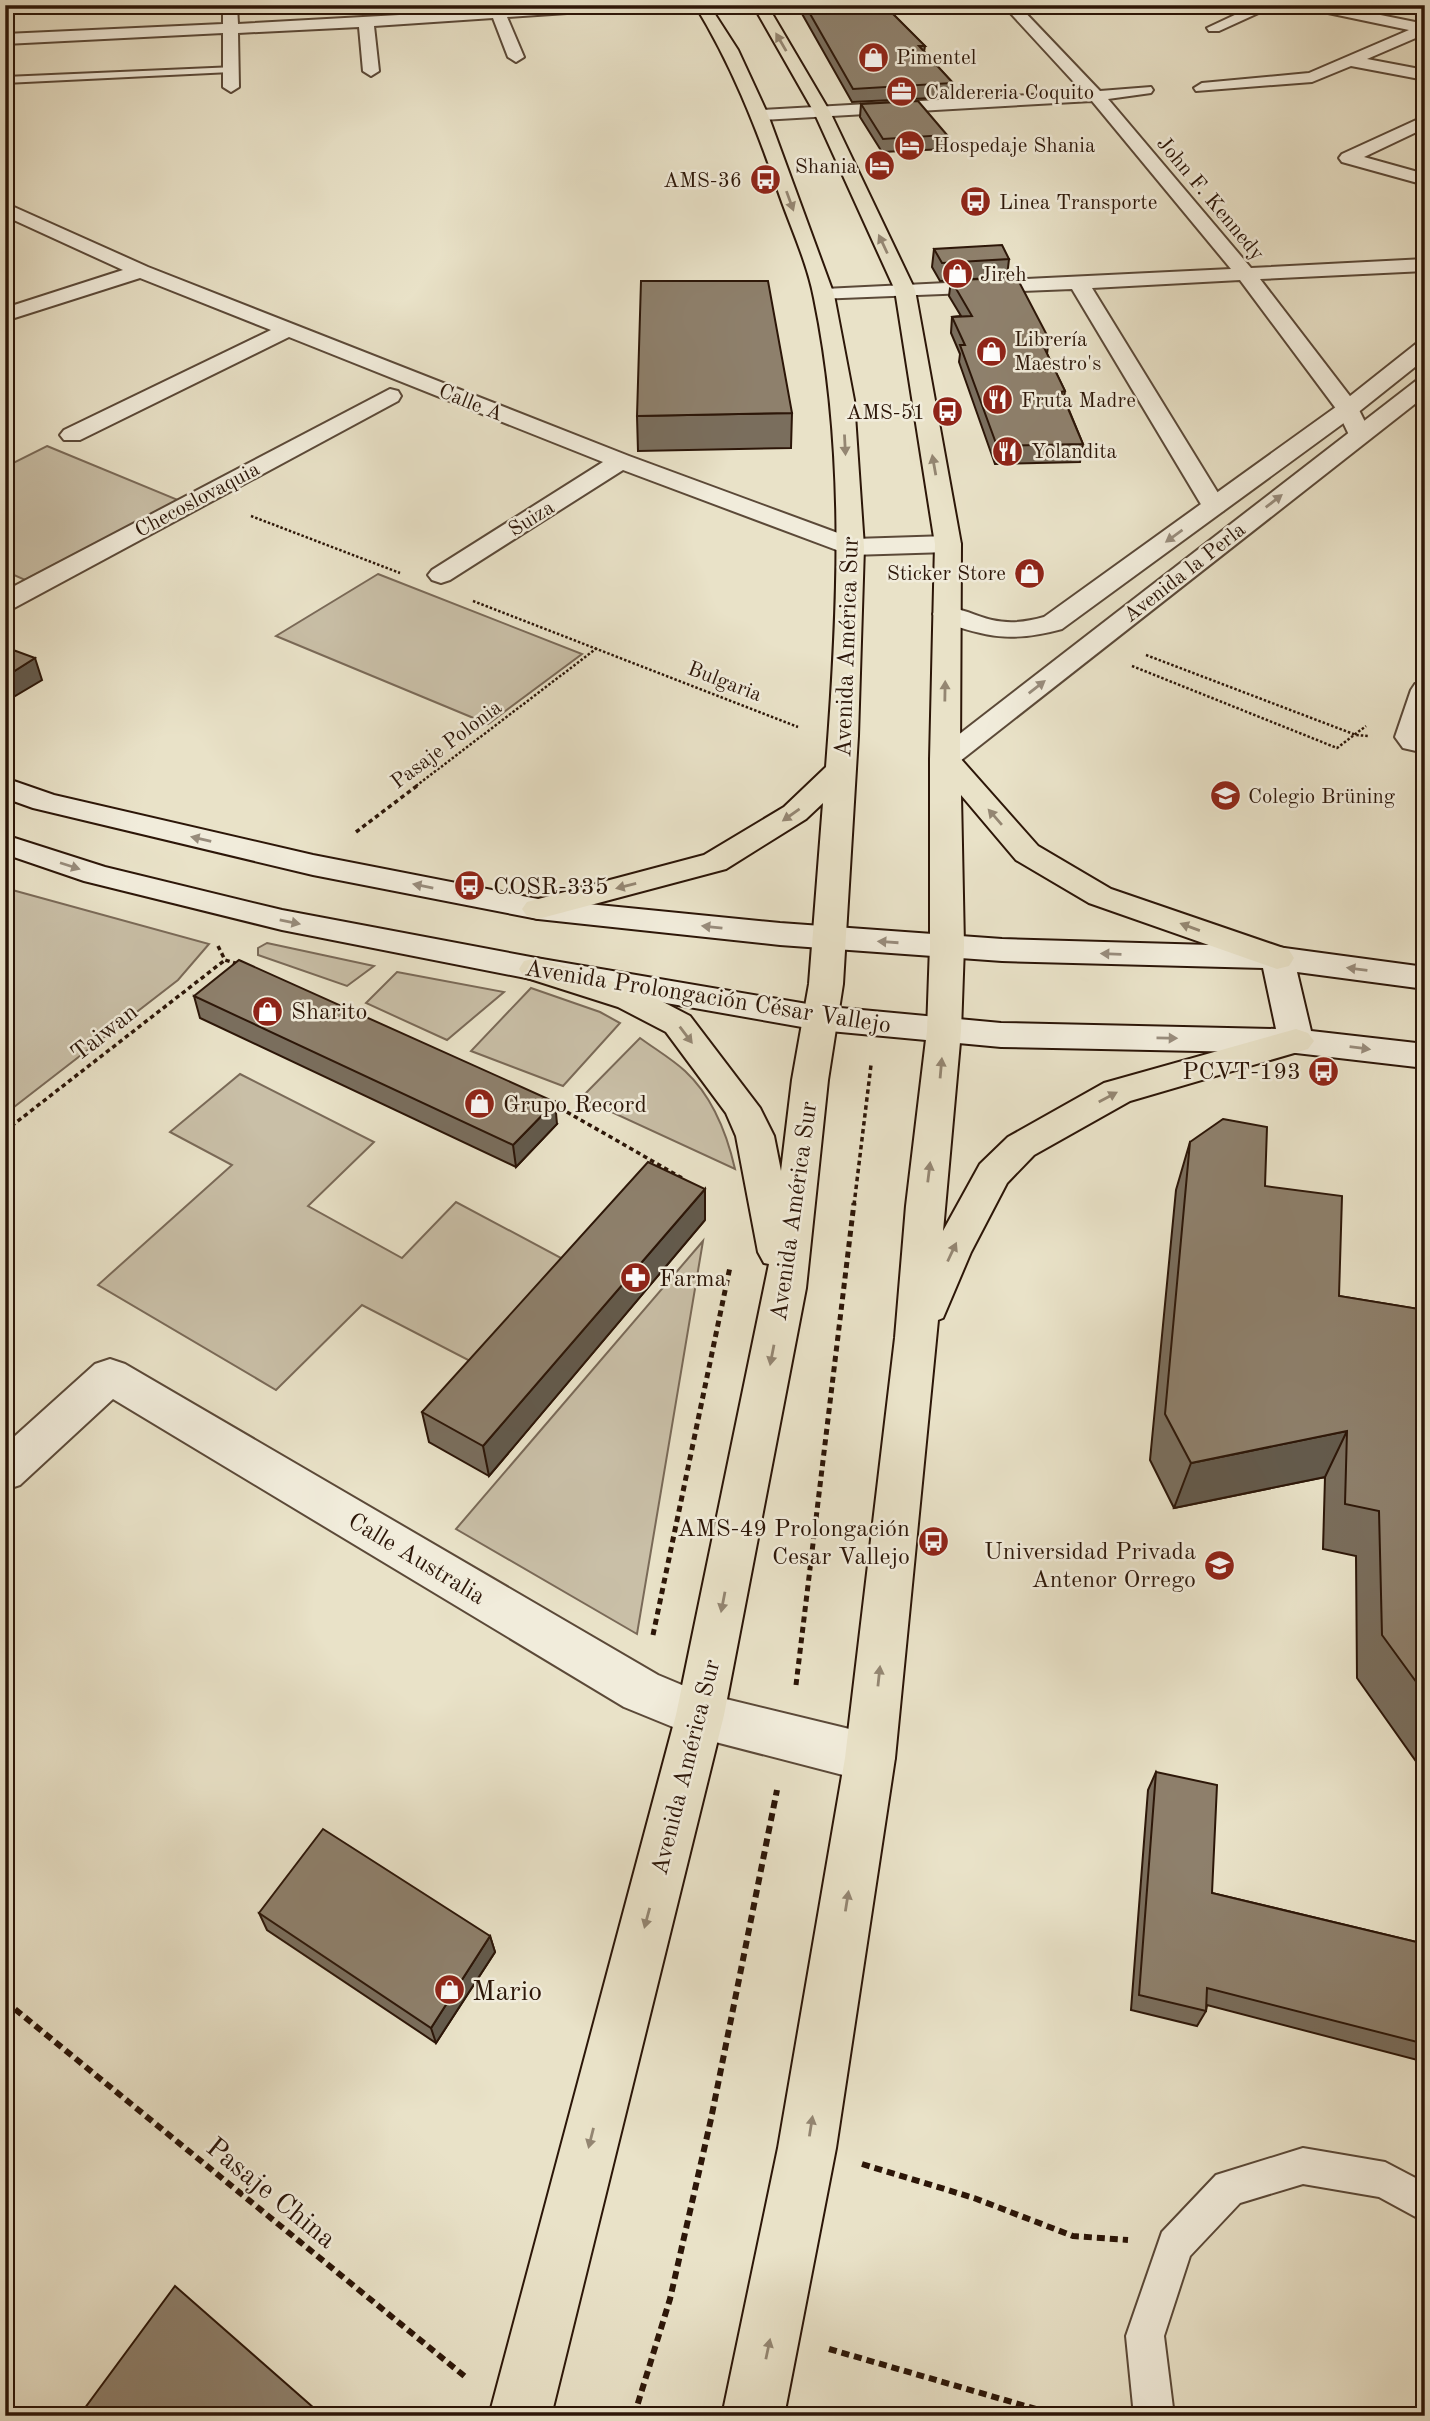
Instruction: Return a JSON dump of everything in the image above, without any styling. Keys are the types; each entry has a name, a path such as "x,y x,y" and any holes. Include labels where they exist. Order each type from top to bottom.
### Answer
{"main road":[{"name":"Avenida América Sur","path":"500,2402 700,1715 786,1288 819,1018 826,984 843,736 851,547 843,400 824,295 760,115 730,50 702,5"},
{"path":"753,2416 807,2148 870,1758 916,1338 925,1206 944,1031 947,946 945,759 948,544 905,290 822,112 760,5"},
{"path":"945,759 1027,853 1100,896 1277,958"},
{"path":"538,909 715,862 795,813 841,769"},
{"path":"536,969 630,999 678,1024 742,1108 755,1136 786,1288"},
{"path":"916,1338 957,1241 993,1174 1021,1146 1116,1092 1296,1041"}],"street":[{"path":"230,5 231,86"},
{"path":"5,39 366,22 497,9 626,5"},
{"name":"John F. Kennedy","path":"1010,5 1096,96 1245,273 1348,409 1359,434"},
{"path":"1214,28 1269,5"},
{"path":"1309,5 1424,29"},
{"path":"497,9 516,57"},
{"path":"366,22 371,71"},
{"path":"1202,88 1312,77 1424,29"},
{"path":"1351,61 1425,75"},
{"path":"760,115 1096,96 1145,90"},
{"path":"1425,121 1348,158 1425,180"},
{"name":"Calle A","path":"5,209 141,271 621,461 851,547 948,544"},
{"path":"824,295 1425,265"},
{"path":"5,315 141,271"},
{"path":"1079,283 1214,506"},
{"path":"72,435 289,330"},
{"name":"Avenida la Perla","path":"946,614 992,630 1025,632 1054,623 1348,409 1425,348"},
{"name":"Avenida la Perla","path":"945,759 1425,384"},
{"name":"Checoslovaquia","path":"5,602 390,396"},
{"name":"Suiza","path":"441,575 621,461"},
{"path":"1418,742 1425,690"},
{"path":"7,789 44,802 313,865 538,909 829,938 1002,950 1277,958 1425,978"},
{"name":"Avenida Prolongación César Vallejo","path":"5,844 94,874 282,920 536,969 819,1018 944,1031 1296,1041 1425,1056"},
{"path":"1277,958 1296,1041"},
{"name":"Calle Australia","path":"5,1472 110,1376 641,1690 700,1715 870,1758"}],"lane":[{"path":"5,80 231,69"},
{"path":"1154,2416 1145,2336 1175,2245 1229,2188 1303,2166 1385,2180 1425,2204"}],"path":[{"path":"1093,643 1337,748 1356,735"},
{"path":"1093,643 1356,735 1418,742"},
{"name":"Bulgaria","path":"598,648 811,732 843,736"},
{"name":"Pasaje Polonia","path":"313,865 598,648"},
{"path":"216,942 225,960 248,969"},
{"name":"Taiwan","path":"5,1131 225,960"},
{"path":"542,1100 683,1179"},
{"path":"641,1690 733,1254"},
{"name":"Pasaje China","path":"5,2001 500,2402"},
{"path":"807,2148 974,2198 1073,2236 1175,2245"},
{"path":"771,2332 1060,2416"}],"shaded area":[{"path":"47,446 178,500 25,580 5,571 5,467"},
{"path":"378,574 582,654 488,724 276,636"},
{"path":"5,888 209,944 178,980 5,1114"},
{"path":"267,943 374,966 347,986 258,955 258,948"},
{"path":"397,972 504,992 447,1040 366,1003"},
{"path":"531,988 600,1012 620,1023 563,1086 471,1051"},
{"path":"640,1038 680,1067 703,1092 723,1129 735,1169 581,1098"},
{"path":"240,1074 374,1142 308,1206 402,1258 456,1202 563,1259 472,1362 362,1305 276,1390 98,1285 232,1165 170,1132"},
{"path":"703,1241 637,1634 456,1529"}],"building":[{"path":"805,5 884,5 925,46 919,46 953,83 853,89"},
{"path":"918,101 947,135 883,139 861,104"},
{"path":"1002,245 1009,259 942,263 934,249"},
{"path":"1017,278 1049,339 1040,339 1065,391 1061,392 1083,444 997,446 960,345 965,345 952,317 972,316 951,280"},
{"path":"641,281 768,281 792,413 637,416"},
{"path":"5,647 35,658 5,677"},
{"path":"239,960 555,1102 513,1145 194,996"},
{"path":"1223,1119 1267,1127 1265,1186 1342,1196 1339,1296 1425,1310 1425,1694 1382,1635 1379,1511 1345,1504 1347,1431 1191,1463 1165,1414 1190,1142"},
{"path":"648,1162 705,1189 483,1446 422,1412"},
{"path":"1156,1772 1217,1785 1212,1893 1425,1944 1425,2044 1207,1988 1206,2011 1139,1995"},
{"path":"323,1829 490,1936 431,2028 259,1913"},
{"path":"175,2286 323,2416 79,2416"}],"place":[{"name":"Pimentel","path":"873,57"},
{"name":"Caldereria Coquito","path":"902,92"},
{"name":"Hospedaje Shania","path":"910,145"},
{"name":"Shania","path":"880,166"},
{"name":"AMS-36","path":"765,180"},
{"name":"Linea Transporte","path":"976,202"},
{"name":"Jireh","path":"957,274"},
{"name":"Librería Maestro's","path":"991,351"},
{"name":"Fruta Madre","path":"998,400"},
{"name":"AMS-51","path":"948,412"},
{"name":"Yolandita","path":"1008,451"},
{"name":"Sticker Store","path":"1029,573"},
{"name":"Colegio Brüning","path":"1225,796"},
{"name":"COSR-335","path":"470,886"},
{"name":"Sharito","path":"268,1011"},
{"name":"PCVT-193","path":"1324,1071"},
{"name":"Grupo Record","path":"480,1104"},
{"name":"Farma","path":"636,1278"},
{"name":"AMS-49 Prolongación Cesar Vallejo","path":"933,1542"},
{"name":"Universidad Privada Antenor Orrego","path":"1219,1565"},
{"name":"Mario","path":"449,1990"}]}
